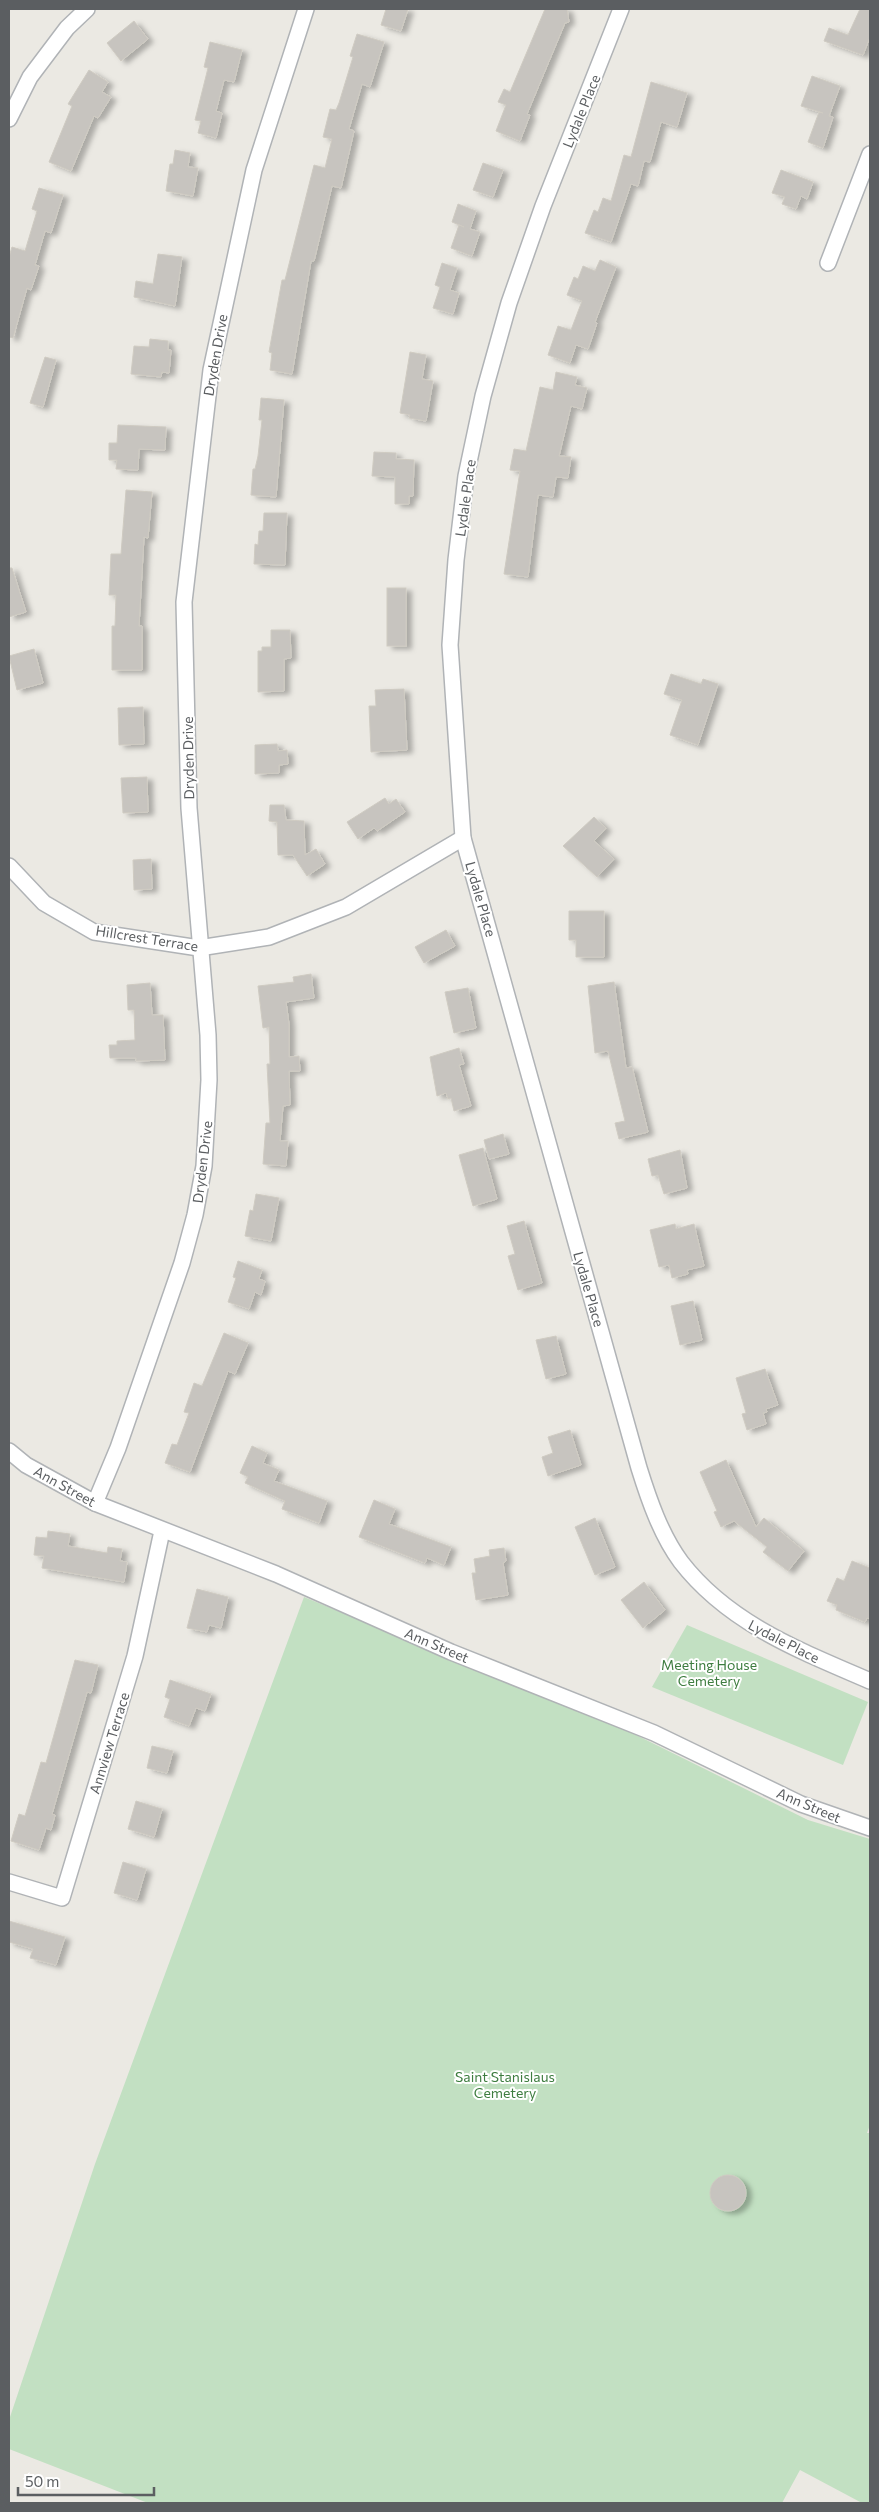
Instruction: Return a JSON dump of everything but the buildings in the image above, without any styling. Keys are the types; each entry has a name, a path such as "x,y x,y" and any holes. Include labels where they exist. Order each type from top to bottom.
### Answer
{"street":[{"path":"9,119 30,77 67,28 86,9"},
{"name":"Dryden Drive","path":"95,1503 118,1448 182,1263 195,1215 204,1166 209,1080 208,1035 189,808 184,602 211,370 254,170 306,9"},
{"name":"Lydale Place","path":"621,9 543,206 509,303 483,396 466,476 456,560 450,645 463,838 638,1468 650,1502 664,1532 680,1561 729,1610 757,1630 870,1681"},
{"path":"828,263 870,154"},
{"name":"Hillcrest Terrace","path":"9,866 44,903 94,932 200,948 269,937 346,907 463,838"},
{"name":"Ann Street","path":"9,1451 26,1465 95,1503 162,1531 276,1574 451,1652 654,1733 801,1804 870,1828"},
{"name":"Annview Terrace","path":"9,1882 62,1898 135,1656 162,1531"}],"green space":[{"name":"Saint Stanislaus Cemetery","path":"304,1597 628,1731 808,1820 870,1839 870,2125 867,2133 870,2133 870,2503 862,2503 800,2470 782,2503 148,2503 9,2449 9,2420 95,2164"},
{"name":"Meeting House Cemetery","path":"687,1625 868,1702 843,1765 652,1687"}]}
